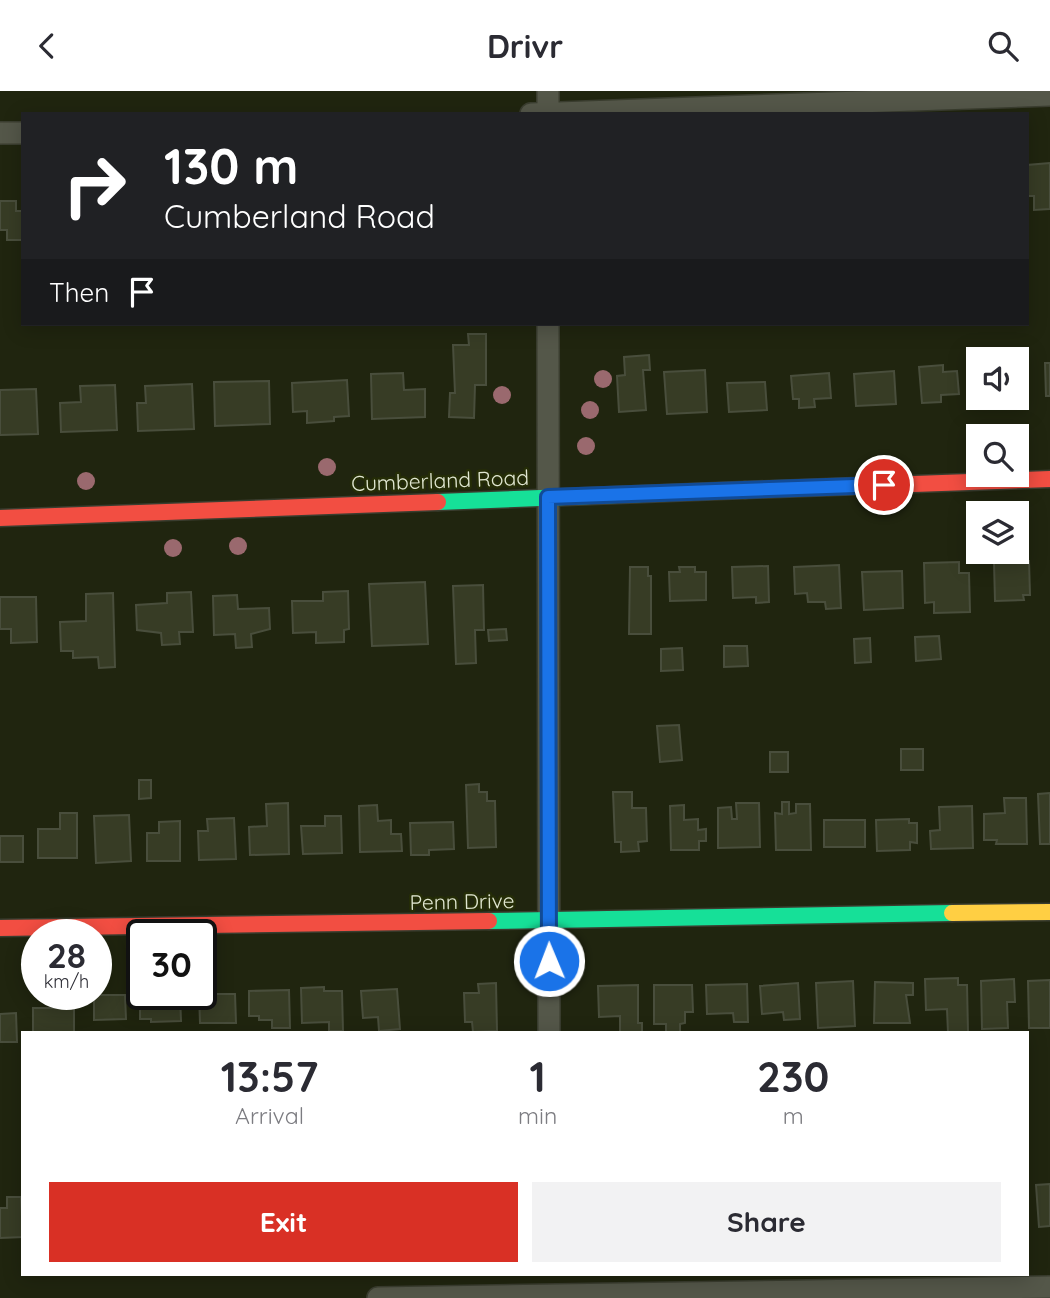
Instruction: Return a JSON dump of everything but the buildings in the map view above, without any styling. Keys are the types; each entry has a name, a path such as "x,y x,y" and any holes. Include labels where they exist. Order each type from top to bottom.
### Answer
{"street":[{"path":"548,91 548,112"},
{"path":"576,112 1050,95"},
{"path":"0,133 21,132"},
{"path":"548,326 549,1031"},
{"name":"Cumberland Road","path":"0,518 1050,479"},
{"name":"Penn Drive","path":"0,928 1050,912"},
{"path":"378,1298 551,1289 1050,1287"}],"traffic: fast":[{"path":"438,502 745,490"},
{"path":"489,921 952,913"}],"traffic: slow":[{"path":"952,913 1050,912"}],"traffic: jam":[{"path":"745,490 1050,479"},
{"path":"0,518 438,502"},
{"path":"0,928 489,921"}],"route":[{"path":"549,961 548,497 884,485"}]}
